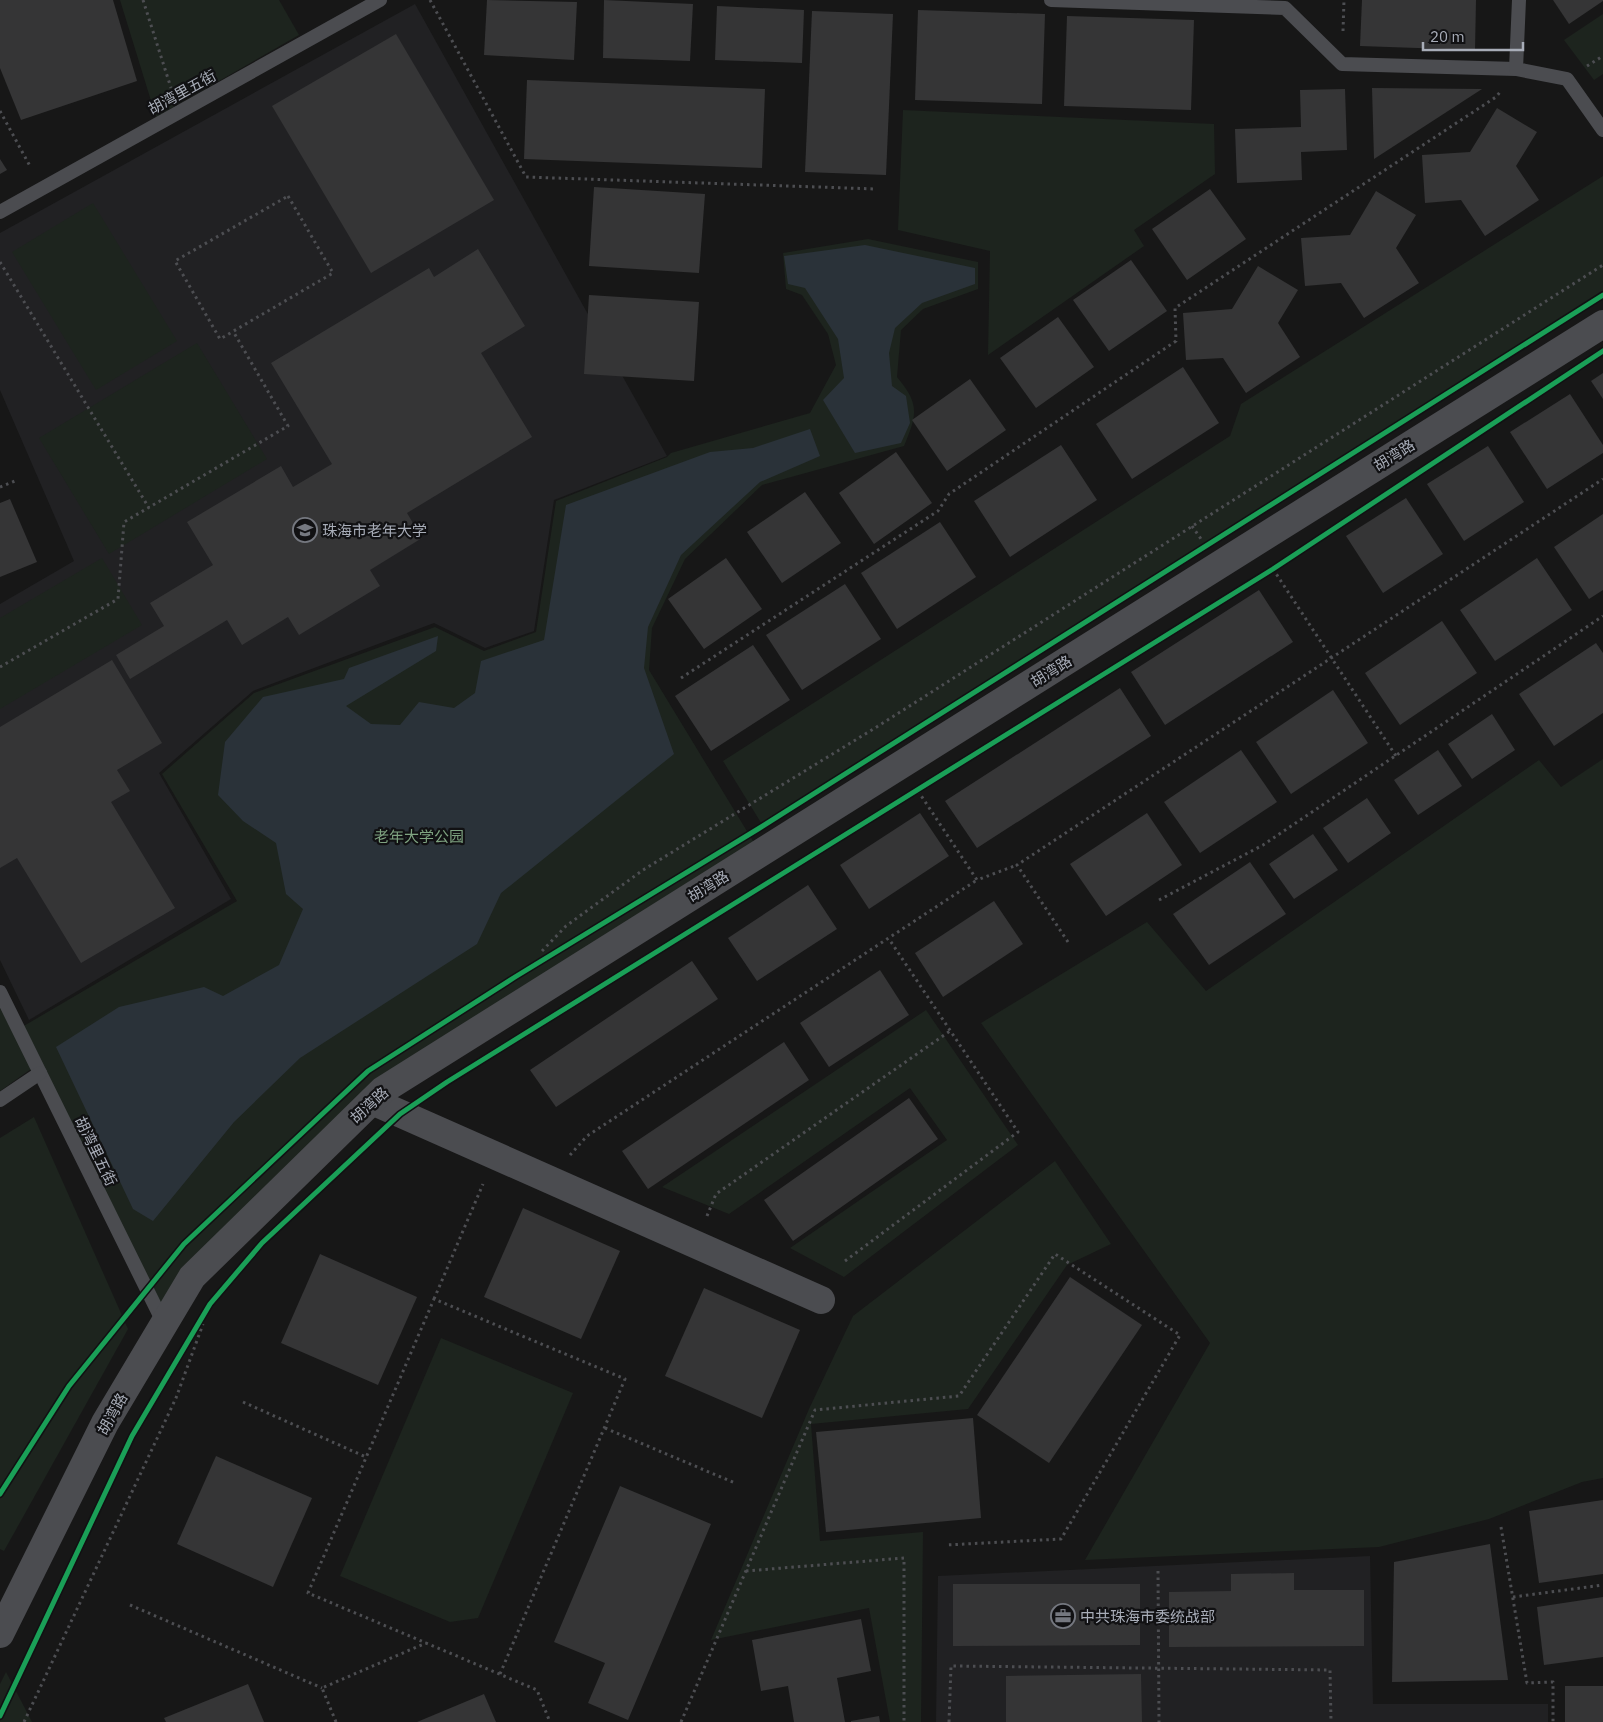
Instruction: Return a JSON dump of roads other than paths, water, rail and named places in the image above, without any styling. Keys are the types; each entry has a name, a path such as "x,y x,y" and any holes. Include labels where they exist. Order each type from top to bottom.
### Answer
{"street":[{"name":"胡湾路","path":"0,1634 105,1423 192,1277 383,1090 1603,324"},
{"path":"372,1101 821,1300"}],"lane":[{"name":"胡湾里五街","path":"0,212 380,0"},
{"path":"1051,0 1285,8 1342,64 1516,69 1566,79 1603,130"},
{"path":"1516,69 1519,0"},
{"name":"胡湾里五街","path":"0,992 164,1324"},
{"path":"0,1100 40,1072"}],"place":[{"name":"珠海市老年大学","path":"305,530"},
{"name":"中共珠海市委统战部","path":"1063,1616"}],"park label":[{"name":"老年大学公园","path":"419,836"}]}
